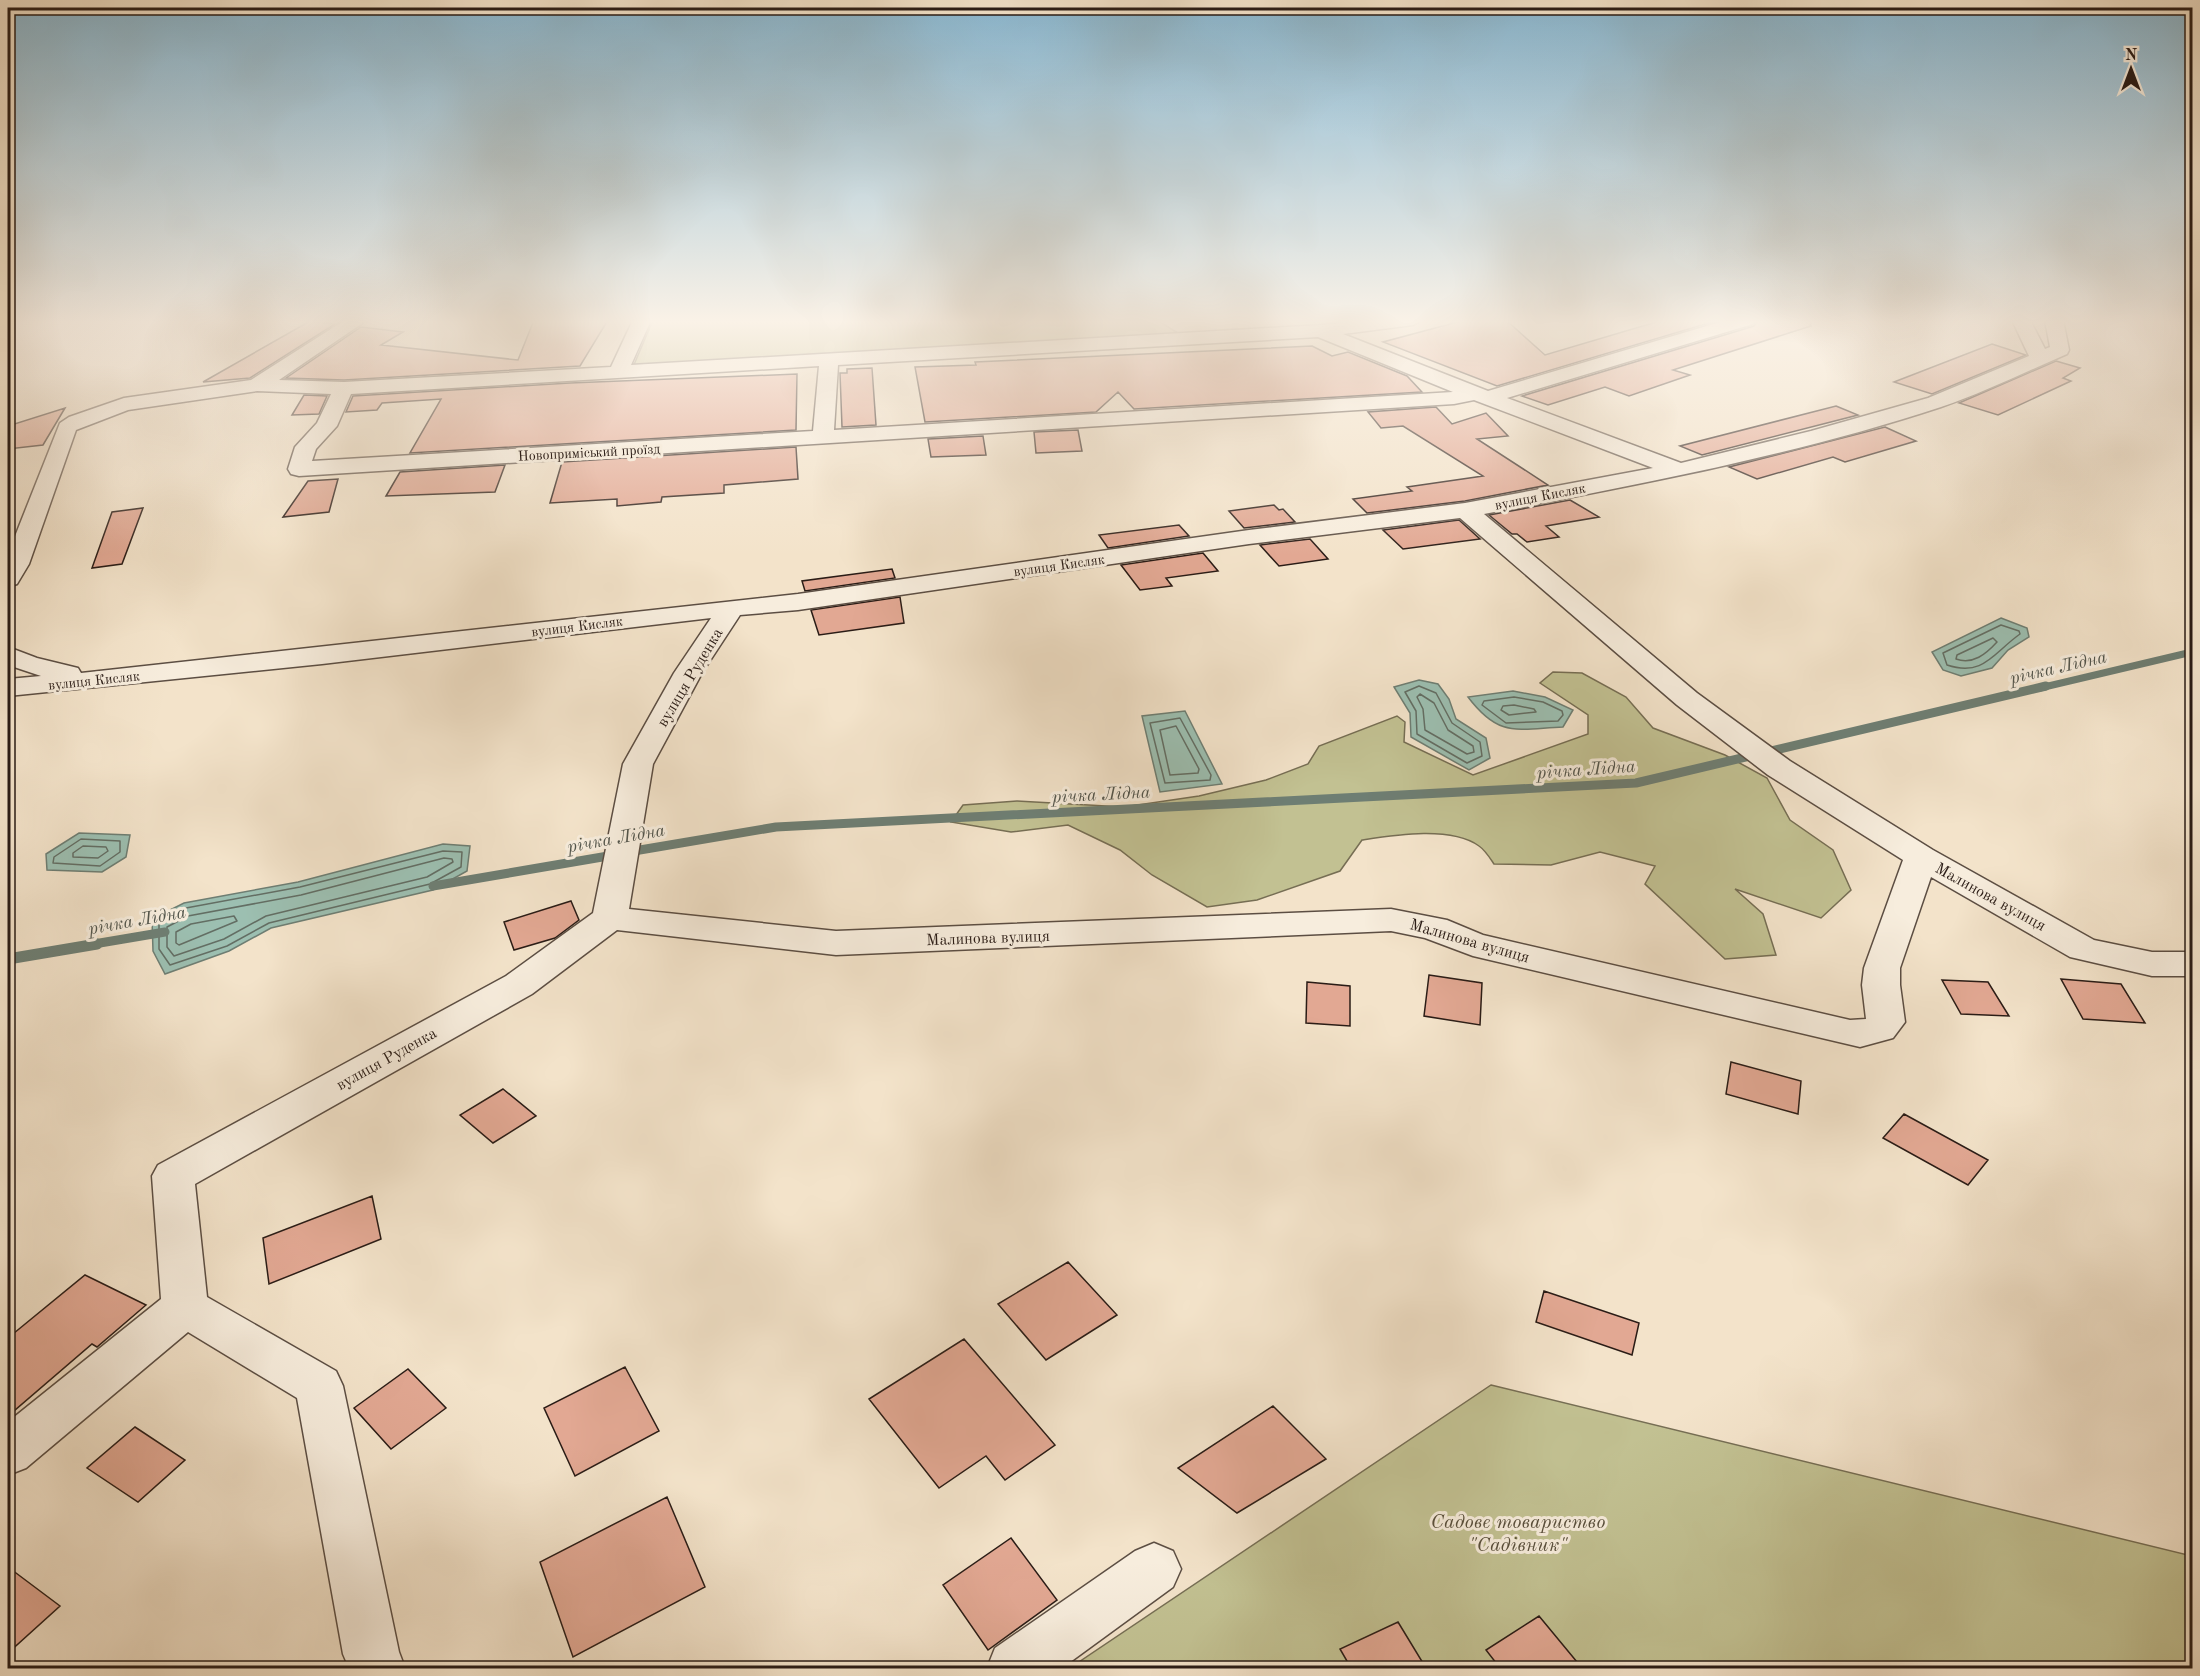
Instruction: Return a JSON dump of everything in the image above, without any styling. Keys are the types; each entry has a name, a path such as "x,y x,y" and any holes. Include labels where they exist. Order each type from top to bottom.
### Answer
{"street":[{"path":"8,579 16,564 67,427 76,421 124,404 165,398"},
{"name":"Новоприміський проїзд","path":"340,398 326,426 306,447 299,469 1451,398"},
{"path":"823,438 827,398"},
{"path":"1488,398 1679,470"},
{"name":"вулиця Кисляк","path":"8,687 95,680 798,602 1249,537 1465,510 1679,470 1818,436 1944,398"},
{"path":"1465,510 1697,706 1779,768 1921,856"},
{"name":"вулиця Руденка","path":"185,1307 173,1176 519,985 610,918 638,764 688,673 731,608"},
{"path":"8,654 27,664 95,680"},
{"name":"Малинова вулиця","path":"610,918 836,944 1392,920 1434,928 1473,944 1850,1033 1866,1033 1877,1030 1886,1022 1881,985 1882,968 1921,856 2083,949 2152,964 2193,964"},
{"path":"8,1452 185,1307 319,1386 376,1668"},
{"path":"1015,1668 1154,1569"}],"green space":[{"path":"1553,672 1582,673 1626,697 1653,728 1725,755 1767,778 1790,820 1833,850 1851,890 1821,918 1735,889 1763,914 1776,955 1725,959 1645,884 1655,866 1600,852 1551,865 1494,864 1479,846 1454,836 1406,834 1375,838 1362,840 1340,871 1257,900 1207,907 1152,875 1120,850 1068,825 1011,832 951,822 963,805 1017,801 1124,807 1199,796 1266,780 1308,764 1319,746 1397,716 1405,722 1404,742 1473,775 1588,734 1588,715 1540,683"},
{"name":"Садове товариство \"Садівник\"","path":"1491,1385 2192,1556 2192,1668 1070,1668"}],"water":[{"path":"2001,618 2027,628 2029,637 2008,650 1992,668 1961,676 1943,670 1932,652"},
{"path":"1419,680 1438,684 1449,699 1456,719 1486,738 1490,758 1469,770 1411,737 1410,713 1394,687"},
{"path":"1513,691 1545,697 1573,710 1563,727 1510,728 1489,719 1468,697"},
{"path":"1185,711 1222,784 1160,792 1142,716"},
{"path":"79,833 130,835 126,857 102,872 47,870 46,854"},
{"path":"443,844 470,846 467,871 433,890 271,928 229,951 165,974 153,951 152,919 184,903 298,882"}],"building":[{"path":"302,398 326,398 319,414 292,415"},
{"path":"352,398 797,398 796,430 410,453 441,399 382,403 377,410 346,412"},
{"path":"841,398 874,398 876,425 842,427"},
{"path":"921,398 1111,398 1096,412 925,422"},
{"path":"1124,398 1317,398 1134,409"},
{"path":"1528,398 1569,398 1548,405"},
{"path":"1970,398 2034,398 1998,415 1959,403"},
{"path":"1836,406 1858,415 1702,455 1680,446"},
{"path":"1436,407 1452,424 1486,413 1508,436 1477,439 1548,485 1465,501 1367,513 1353,499 1412,491 1407,487 1483,476 1403,426 1381,428 1368,412"},
{"path":"65,408 43,445 8,449 8,426"},
{"path":"1885,427 1916,441 1845,462 1833,457 1757,479 1729,467"},
{"path":"1078,430 1082,451 1036,453 1034,432"},
{"path":"983,436 986,455 931,457 928,439"},
{"path":"796,447 798,479 724,485 724,493 662,497 661,502 617,506 617,499 550,503 562,462"},
{"path":"505,465 495,492 386,496 400,472"},
{"path":"338,479 329,512 283,517 308,481"},
{"path":"1570,500 1599,517 1546,526 1559,537 1527,542 1517,534 1512,534 1489,515"},
{"path":"1274,505 1279,510 1283,509 1295,522 1244,528 1229,511"},
{"path":"143,508 122,564 92,568 112,512"},
{"path":"1459,520 1480,539 1403,549 1383,530"},
{"path":"1179,525 1189,536 1108,548 1099,535"},
{"path":"1310,539 1328,559 1279,566 1260,545"},
{"path":"1203,553 1218,571 1166,578 1172,586 1140,590 1121,565"},
{"path":"892,569 895,578 805,591 802,581"},
{"path":"900,597 904,623 819,635 811,610"},
{"path":"571,901 579,920 555,938 514,950 504,922"},
{"path":"1429,975 1482,983 1480,1025 1424,1016"},
{"path":"2061,979 2121,984 2145,1023 2083,1019"},
{"path":"1942,980 1988,982 2009,1016 1961,1014"},
{"path":"1307,982 1350,986 1350,1026 1306,1023"},
{"path":"1731,1062 1801,1081 1798,1114 1726,1094"},
{"path":"503,1089 536,1116 493,1143 460,1115"},
{"path":"1904,1114 1988,1160 1968,1185 1883,1138"},
{"path":"372,1196 381,1239 269,1284 263,1238"},
{"path":"1068,1262 1117,1315 1046,1360 998,1304"},
{"path":"85,1275 146,1305 97,1347 92,1344 8,1416 8,1338"},
{"path":"1544,1291 1639,1323 1632,1355 1536,1322"},
{"path":"964,1339 1055,1445 1005,1480 986,1456 939,1488 869,1399"},
{"path":"625,1367 659,1431 575,1476 544,1408"},
{"path":"408,1369 446,1408 391,1449 354,1408"},
{"path":"1273,1406 1326,1459 1237,1513 1178,1468"},
{"path":"135,1427 185,1460 138,1502 87,1468"},
{"path":"667,1497 705,1587 573,1657 540,1562"},
{"path":"1011,1538 1057,1600 988,1650 943,1585"},
{"path":"8,1567 60,1606 8,1653"},
{"path":"1539,1616 1582,1668 1500,1668 1486,1650"},
{"path":"1398,1622 1426,1668 1351,1668 1340,1649"}],"waterway":[{"name":"річка Лідна","path":"2040,688 2192,652"},
{"name":"річка Лідна","path":"628,852 776,827 1636,783 2046,686"},
{"name":"річка Лідна","path":"433,886 614,855"},
{"name":"річка Лідна","path":"88,945 165,932"},
{"name":"річка Лідна","path":"8,959 97,944"}]}
